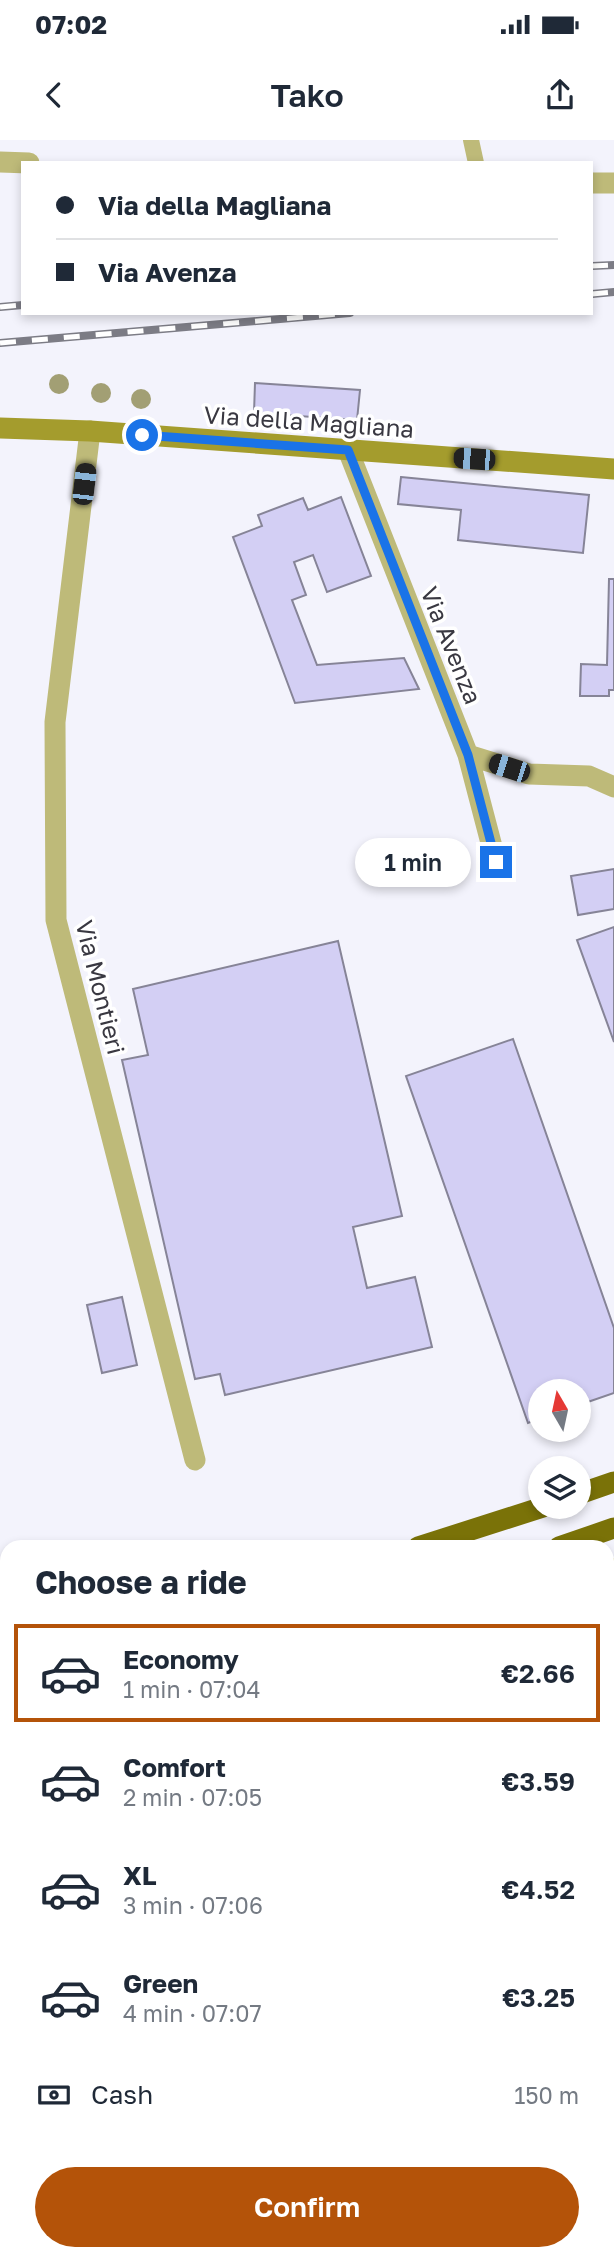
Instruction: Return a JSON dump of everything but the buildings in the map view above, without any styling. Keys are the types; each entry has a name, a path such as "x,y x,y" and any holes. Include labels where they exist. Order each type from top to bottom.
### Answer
{"highway":[{"path":"591,1490 614,1482"},
{"path":"440,1540 528,1512"},
{"path":"579,1540 614,1528"}],"main road":[{"name":"Via della Magliana","path":"0,428 90,431 614,469"}],"street":[{"path":"0,162 21,163"},
{"path":"593,183 614,183"},
{"name":"Via Montieri","path":"90,431 55,722 56,920 195,1460"},
{"name":"Via Avenza","path":"348,450 468,755 496,862"},
{"path":"468,755 529,775 589,776 614,787"}],"lane":[{"path":"471,140 476,161"}],"railway":[{"path":"593,266 614,265"},
{"path":"593,294 614,292"},
{"path":"0,307 21,305"},
{"path":"0,343 327,315"}],"route":[{"path":"142,435 348,450 468,755 496,862"}]}
